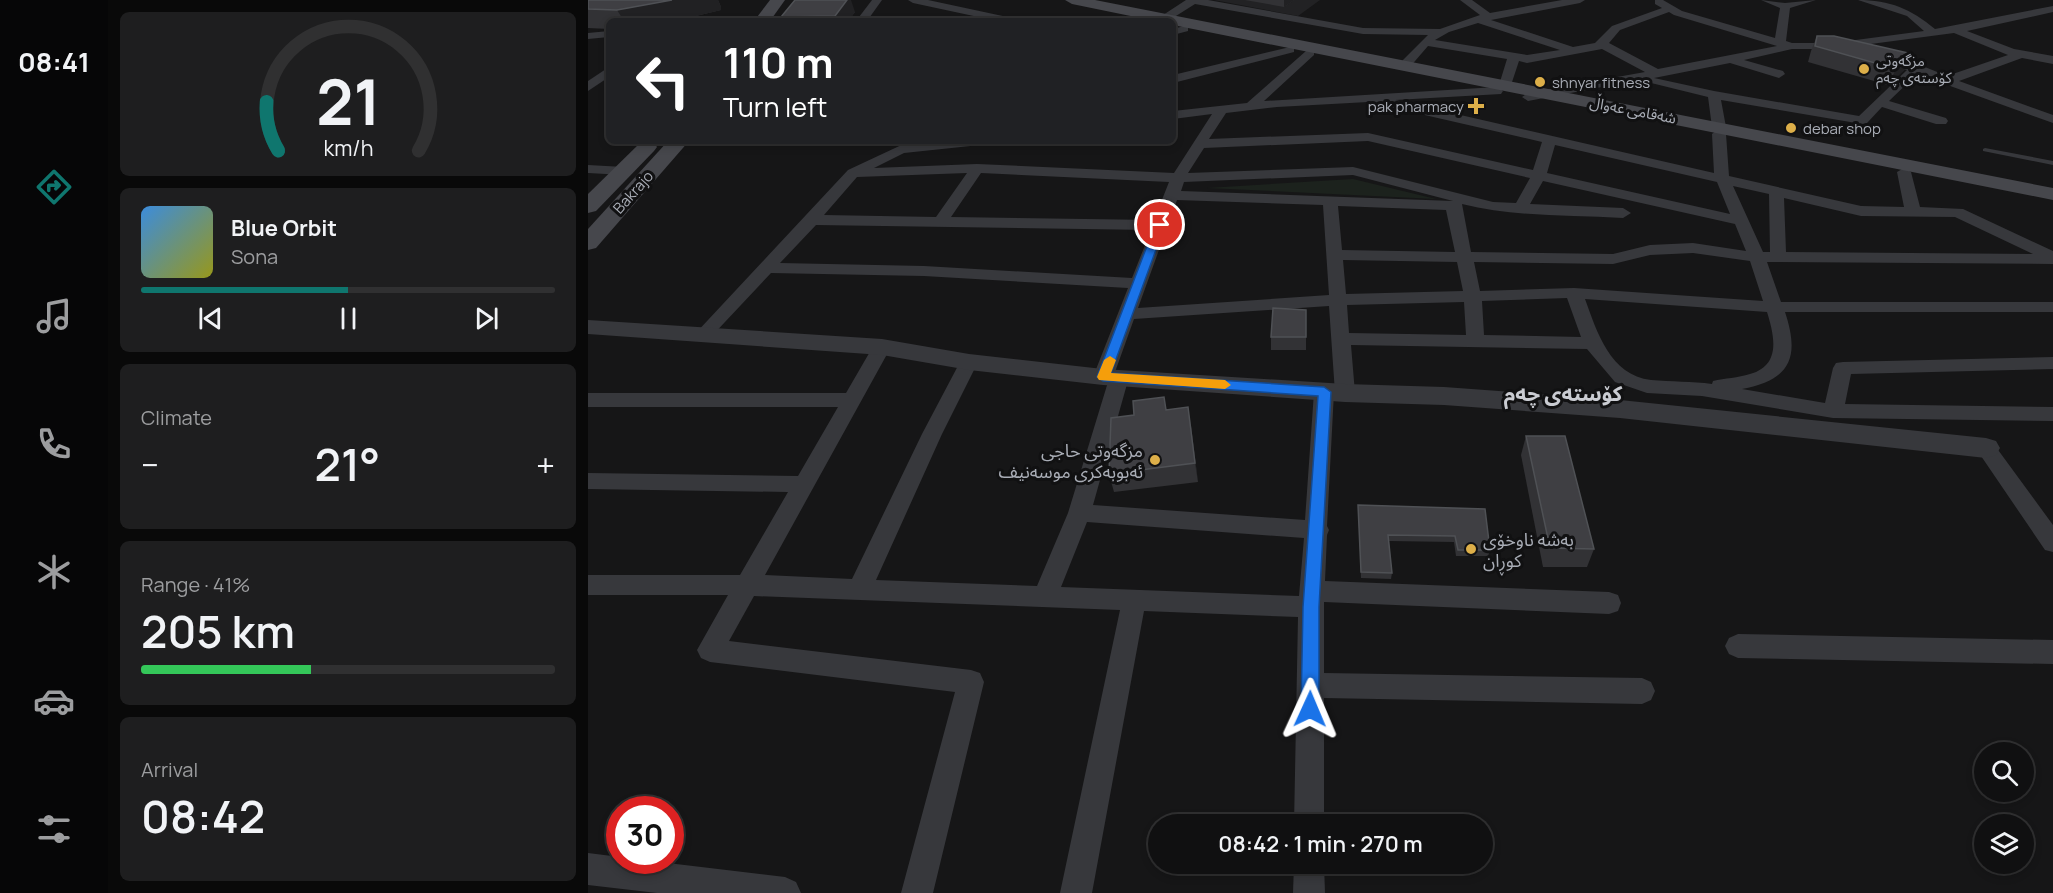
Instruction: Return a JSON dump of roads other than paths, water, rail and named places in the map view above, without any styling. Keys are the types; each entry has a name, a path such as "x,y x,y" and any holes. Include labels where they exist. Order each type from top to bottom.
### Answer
{"main road":[{"path":"764,18 778,0"},
{"name":"شەقامی عەواڵ","path":"1065,1 1138,18"},
{"name":"شەقامی عەواڵ","path":"1176,26 2053,194"},
{"name":"شەقامی عەواڵ","path":"1299,49 1405,65 1501,88"},
{"name":"شەقامی عەواڵ","path":"1719,131 2053,202"},
{"path":"588,206 650,144"},
{"name":"Bakrajo","path":"588,243 676,144"}],"street":[{"path":"863,18 877,0"},
{"path":"913,0 998,18"},
{"path":"1175,18 1192,0 1363,31 1440,32 1485,19 1579,0"},
{"path":"1465,0 1485,19 1540,41 1579,51"},
{"path":"1656,0 1678,14 1792,46"},
{"path":"1766,0 1785,6 1811,0"},
{"path":"1863,0 1911,14 1932,32"},
{"path":"1779,43 1785,6"},
{"path":"1425,42 1527,59 1579,51 1602,44 1608,33 1616,28 1669,9"},
{"path":"1536,95 1729,60 1792,46 1833,46 1954,30 2053,9"},
{"path":"1954,30 2021,54 2053,60"},
{"path":"1176,78 1363,31"},
{"path":"1405,65 1425,42 1440,32"},
{"path":"588,36 606,34"},
{"path":"1602,44 1656,73"},
{"path":"1833,46 1864,54"},
{"path":"1251,106 1299,49"},
{"path":"1949,80 2021,54"},
{"path":"1176,115 1251,106 1501,88 1514,57"},
{"path":"1729,60 1779,74"},
{"path":"1895,63 1916,68 2053,119"},
{"path":"1697,91 1699,65"},
{"path":"1635,77 1714,95 1862,120 1916,68"},
{"path":"588,89 606,74"},
{"path":"588,89 606,89"},
{"path":"1702,389 1755,380 1770,373 1777,365 1784,337 1776,307 1757,256 1722,177 1714,95"},
{"path":"1372,99 1722,177 1861,211 1958,212 2053,258"},
{"path":"1881,103 1941,121"},
{"path":"1045,596 1079,513 1127,314 1138,283 1178,178 1222,109"},
{"path":"1200,144 1368,137 1742,221"},
{"path":"1520,209 1539,175 1550,139"},
{"path":"703,335 812,220 853,173 915,144"},
{"path":"894,152 957,144"},
{"path":"941,221 970,168 980,144"},
{"path":"853,173 970,168 1178,178 1353,171 1492,207"},
{"path":"588,169 624,171"},
{"path":"1904,172 1913,212"},
{"path":"1776,190 1778,257"},
{"path":"1172,195 1623,213"},
{"path":"1309,814 1312,599 1341,339 1330,200"},
{"path":"1453,206 1473,297 1475,341"},
{"path":"812,220 1160,225"},
{"path":"1335,255 1613,259 1650,250 1693,248 1778,257 2053,258"},
{"path":"766,268 924,271 1138,283"},
{"path":"1127,314 1339,300 1574,293 1776,307 2053,308"},
{"path":"1574,293 1592,343 1612,368 1631,381 1647,386 1702,389 1833,411 2053,414"},
{"path":"588,327 882,347 969,362 1111,377 1335,392 1444,396 1620,409 1986,448 2053,543"},
{"path":"1341,339 1592,343"},
{"path":"882,347 710,650 971,682 917,893"},
{"path":"859,589 932,434 969,362"},
{"path":"1833,411 1843,368 2053,363"},
{"path":"588,400 852,400"},
{"path":"588,481 804,484"},
{"path":"1079,513 1318,530"},
{"path":"588,585 747,585 1134,600 1312,599 1609,603"},
{"path":"1076,893 1134,600"},
{"path":"1738,646 2053,652"},
{"path":"1310,685 1642,691"},
{"path":"588,869 785,893"},
{"path":"1309,874 1309,893"}],"lane":[{"path":"1985,150 2053,163"}],"place":[{"name":"مزگه‌وتی کۆستەی چەم","path":"1864,69"},
{"name":"shnyar fitness","path":"1540,82"},
{"name":"pak pharmacy","path":"1476,106"},
{"name":"debar shop","path":"1791,128"},
{"name":"مزگەوتی حاجی ئەبوبەکری موسەنیف","path":"1155,460"},
{"name":"بەشە ناوخۆی کوڕان","path":"1471,549"}],"district":[{"name":"کۆستەی چەم","path":"1563,393"}]}
